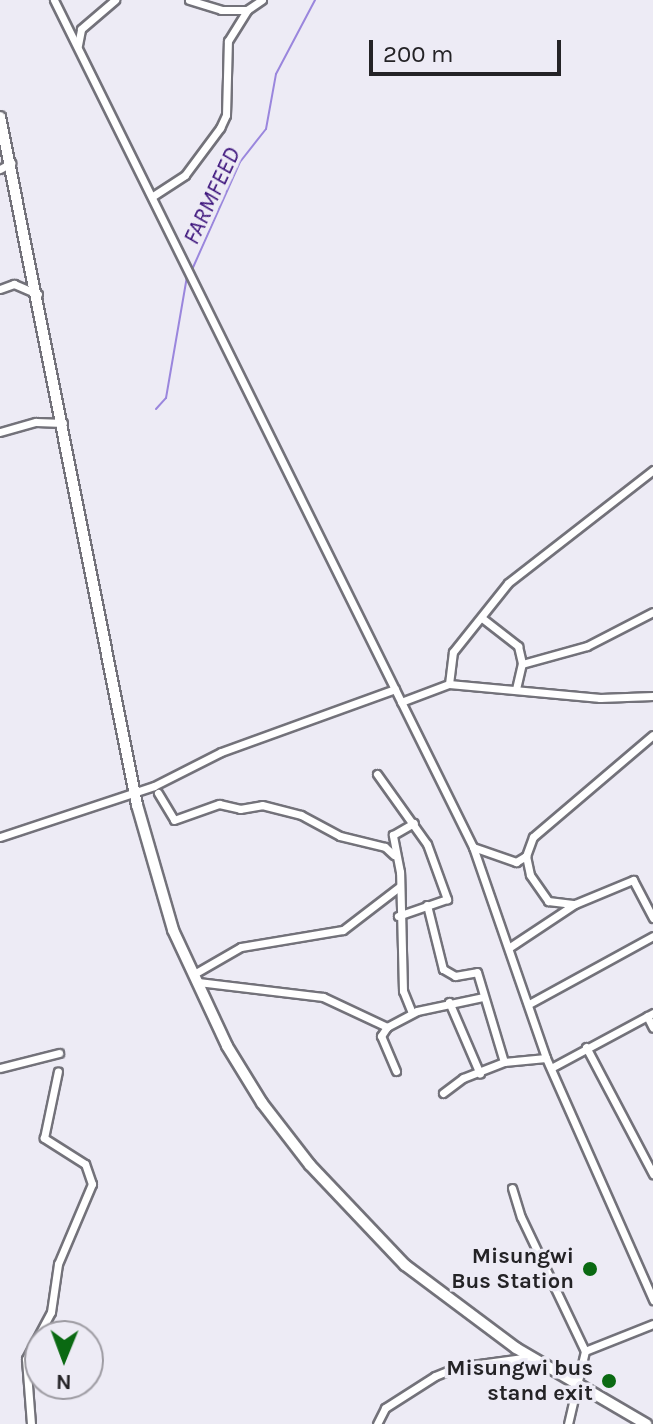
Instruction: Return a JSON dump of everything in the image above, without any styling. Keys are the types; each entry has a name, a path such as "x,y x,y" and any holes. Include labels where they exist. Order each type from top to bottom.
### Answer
{"highway":[{"path":"0,117 38,294 134,791 173,930 196,978 245,1076 327,1186 404,1264 530,1357 642,1423"}],"street":[{"path":"54,0 190,269 473,847 546,1058 653,1300"},
{"path":"78,47 81,29 115,0"},
{"path":"189,0 221,10 247,10"},
{"path":"153,196 185,175 220,128 226,115 228,41 247,10 262,0"},
{"path":"0,169 11,163"},
{"path":"0,289 14,284 38,294"},
{"path":"0,432 36,422 63,423"},
{"path":"449,684 453,652 508,583 653,470"},
{"path":"522,664 587,646 653,612"},
{"path":"482,618 518,646 522,664 516,689"},
{"path":"401,702 449,684 600,698 653,696"},
{"path":"0,837 134,791 221,752 395,689"},
{"path":"575,904 548,901 530,875 526,856 533,837 653,735"},
{"path":"377,774 414,823 447,899 398,916"},
{"path":"158,793 174,820 219,804 240,809 262,805 310,818 340,836 385,847 394,855"},
{"path":"412,1013 403,991 399,887 393,835 414,823"},
{"path":"473,847 516,862 526,856"},
{"path":"510,947 575,904 633,880 653,918"},
{"path":"196,978 241,947 343,930 399,887"},
{"path":"427,905 443,969 455,976 477,972 504,1062"},
{"path":"529,1004 653,936"},
{"path":"196,978 323,997 387,1027"},
{"path":"396,1071 381,1036 387,1027 412,1013 449,1002 483,997"},
{"path":"449,1002 480,1074"},
{"path":"551,1068 650,1014 653,1028"},
{"path":"586,1047 653,1174"},
{"path":"0,1068 59,1053"},
{"path":"443,1093 504,1062 546,1058"},
{"path":"31,1424 26,1359 51,1312 58,1264 92,1184 85,1164 46,1144 44,1138 58,1071"},
{"path":"512,1188 521,1217 585,1351 568,1424"},
{"path":"585,1351 653,1324"},
{"path":"377,1424 385,1408 435,1376 457,1367 530,1357"}],"waterway":[{"name":"FARMFEED","path":"191,272 240,162 266,129 276,74 315,0"},
{"name":"FARMFEED","path":"156,409 166,398 187,277"}],"place":[{"name":"Misungwi Bus Station","path":"590,1269"},
{"name":"Misungwi bus stand exit","path":"609,1381"}]}
